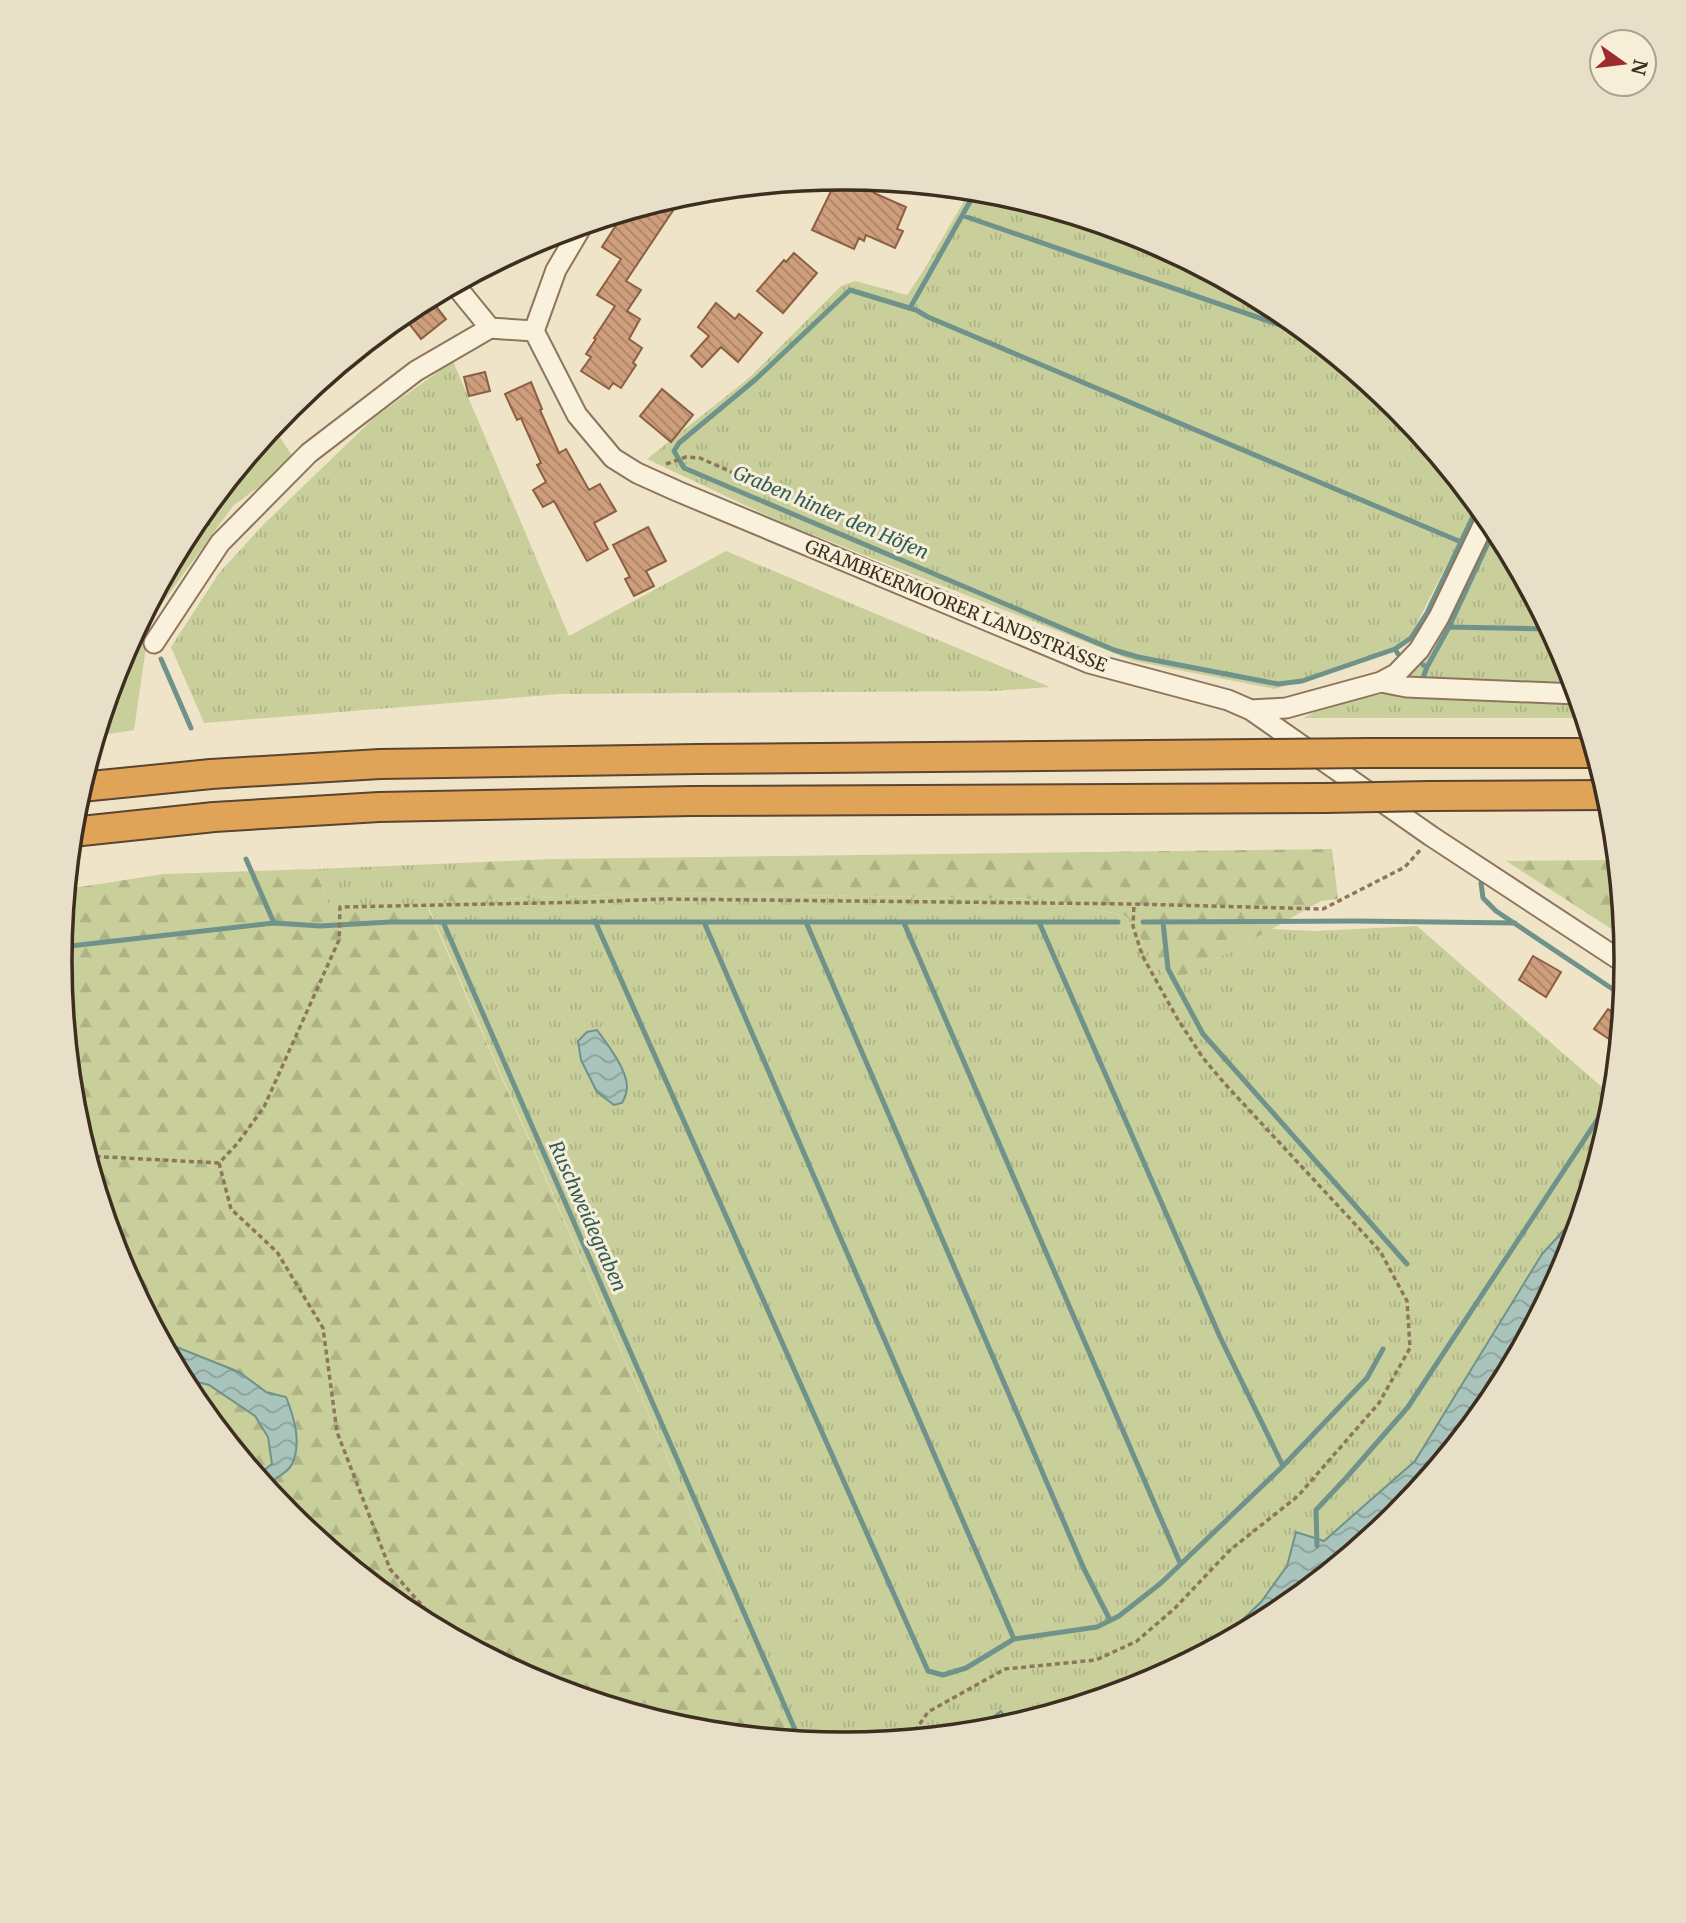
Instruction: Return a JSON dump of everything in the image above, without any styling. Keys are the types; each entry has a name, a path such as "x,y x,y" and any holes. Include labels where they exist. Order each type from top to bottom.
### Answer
{"highway":[{"path":"93,786 211,774 380,764 712,758 1585,753"},
{"path":"83,831 214,817 379,807 706,801 1595,795"}],"street":[{"path":"154,643 220,543 309,453 416,371 490,328 534,331 556,270 574,239"},
{"path":"461,292 490,328"},
{"name":"GRAMBKERMOORER LANDSTRASSE","path":"534,331 577,415 613,458 638,473 1089,663 1228,700 1251,710 1432,836 1614,956"},
{"path":"1251,710 1286,708 1381,681 1396,674 1419,650 1481,529"},
{"path":"1381,681 1406,687 1566,693"}],"path":[{"path":"674,461 686,457 700,458 767,488"},
{"path":"97,1157 219,1163 237,1144 264,1107 339,940 340,907 664,899 1134,904 1323,909 1405,867 1432,836"},
{"path":"916,1729 928,1712 1005,1669 1096,1660 1136,1641 1175,1608 1230,1550 1297,1496 1379,1403 1410,1348 1407,1301 1380,1251 1203,1058 1142,955 1133,926 1134,904"},
{"path":"219,1163 231,1209 277,1252 323,1328 337,1432 390,1569 426,1610"}],"green space":[{"path":"965,200 993,205 1091,231 1138,249 1229,294 1313,350 1388,416 1423,453 1472,516 1407,643 1275,689 1134,661 783,523 647,459 749,378 841,286 855,281 907,295"},
{"path":"453,361 569,636 726,551 1050,687 993,691 561,694 204,723 171,647 219,573 263,525 375,417"},
{"path":"279,436 295,460 233,506 154,615 202,533 231,492"},
{"path":"1485,535 1535,620 1562,684 1408,678 1434,640"},
{"path":"150,623 134,730 107,734 130,666"},
{"path":"1397,693 1398,698 1432,699 1436,695 1567,698 1574,718 1303,718 1325,708 1372,696"},
{"path":"1332,849 1338,899 1321,901 1170,983 1126,916 1048,899 671,893 450,901 437,879 458,870 460,863 551,859"},
{"path":"1608,860 1613,930 1506,861"},
{"path":"460,863 450,901 671,893 1048,899 1126,916 1170,983 1272,929 1315,931 1417,926 1603,1088 1588,1161 1567,1227 1542,1254 1415,1461 1324,1541 1296,1533 1287,1566 1261,1602 1240,1622 1138,1674 1091,1692 1004,1715 1001,1712 992,1718 893,1731 843,1733 786,1730 429,908 329,906 316,869"},
{"path":"316,869 329,906 428,908 786,1730 693,1718 595,1692 502,1653 415,1603 334,1541 275,1482 275,1479 292,1467 286,1397 266,1392 239,1372 175,1346 130,1257 98,1161 78,1062 73,1012 75,888 163,874"},
{"path":"197,1382 209,1385 255,1416 268,1437 272,1464 263,1470 231,1431"}],"water":[{"path":"597,1030 616,1057 626,1079 626,1095 622,1103 614,1105 597,1092 581,1060 578,1041 587,1032"},
{"path":"1567,1227 1535,1303 1511,1347 1455,1431 1423,1470 1352,1541 1313,1573 1240,1622 1261,1602 1287,1566 1296,1532 1324,1541 1415,1461 1542,1254"},
{"path":"175,1346 239,1372 266,1392 286,1397 297,1439 295,1456 291,1466 275,1479 275,1482 263,1470 272,1464 268,1437 255,1416 209,1385 197,1382"},
{"path":"1001,1711 1004,1715 993,1718"}],"building":[{"path":"831,190 875,191 906,207 897,229 903,231 895,248 866,235 864,241 859,238 854,249 812,230"},
{"path":"674,210 626,281 641,290 627,311 640,319 629,339 642,348 633,363 636,365 621,388 613,383 609,389 581,371 591,357 586,354 596,339 594,338 615,306 597,295 621,259 602,247 616,225"},
{"path":"794,253 817,273 783,313 757,291 784,260 786,262"},
{"path":"716,303 735,319 739,314 762,333 738,362 721,347 702,367 691,356 709,336 698,327"},
{"path":"436,307 446,319 421,339 409,324"},
{"path":"485,372 490,391 469,396 464,377"},
{"path":"531,382 559,453 566,449 589,490 600,484 616,511 594,523 608,549 587,561 554,501 543,507 533,490 546,482 537,465 541,463 521,418 517,420 505,394"},
{"path":"662,389 693,415 671,442 640,416"},
{"path":"648,527 666,561 646,571 654,586 634,596 625,579 630,577 613,545"},
{"path":"1533,956 1561,972 1546,997 1519,980"},
{"path":"1608,1009 1613,1012 1610,1040 1594,1029"}],"waterway":[{"name":"Graben hinter den Höfen","path":"910,308 970,201"},
{"path":"964,216 1276,324"},
{"name":"Graben hinter den Höfen","path":"1398,654 1395,649 1302,681 1278,684 1138,657 1114,650 684,468 674,451 679,443 756,379 850,290 916,310 1461,542"},
{"path":"1395,649 1411,638 1427,613 1473,517"},
{"path":"1427,667 1489,541"},
{"path":"1449,627 1539,629"},
{"name":"Ruschweidegraben","path":"161,659 191,728"},
{"name":"Graben hinter den Höfen","path":"1421,683 1427,667 1423,665"},
{"path":"246,859 274,923 320,926 390,922 1118,922"},
{"name":"Graben hinter den Höfen","path":"1481,883 1483,898 1496,911 1613,990"},
{"path":"595,921 928,1671 943,1675 966,1668 1014,1639 1097,1627 1119,1616 1161,1583 1283,1466 1367,1378 1383,1349"},
{"name":"Ruschweidegraben","path":"443,922 796,1731"},
{"path":"704,922 1014,1639"},
{"path":"806,922 1084,1569 1110,1620"},
{"path":"1039,922 1220,1337 1283,1466"},
{"path":"1143,922 1515,923"},
{"path":"1163,922 1168,969 1203,1034 1407,1264"},
{"path":"72,946 274,923"},
{"path":"904,923 1180,1563"},
{"path":"1317,1546 1316,1510 1408,1407 1597,1120"}]}
